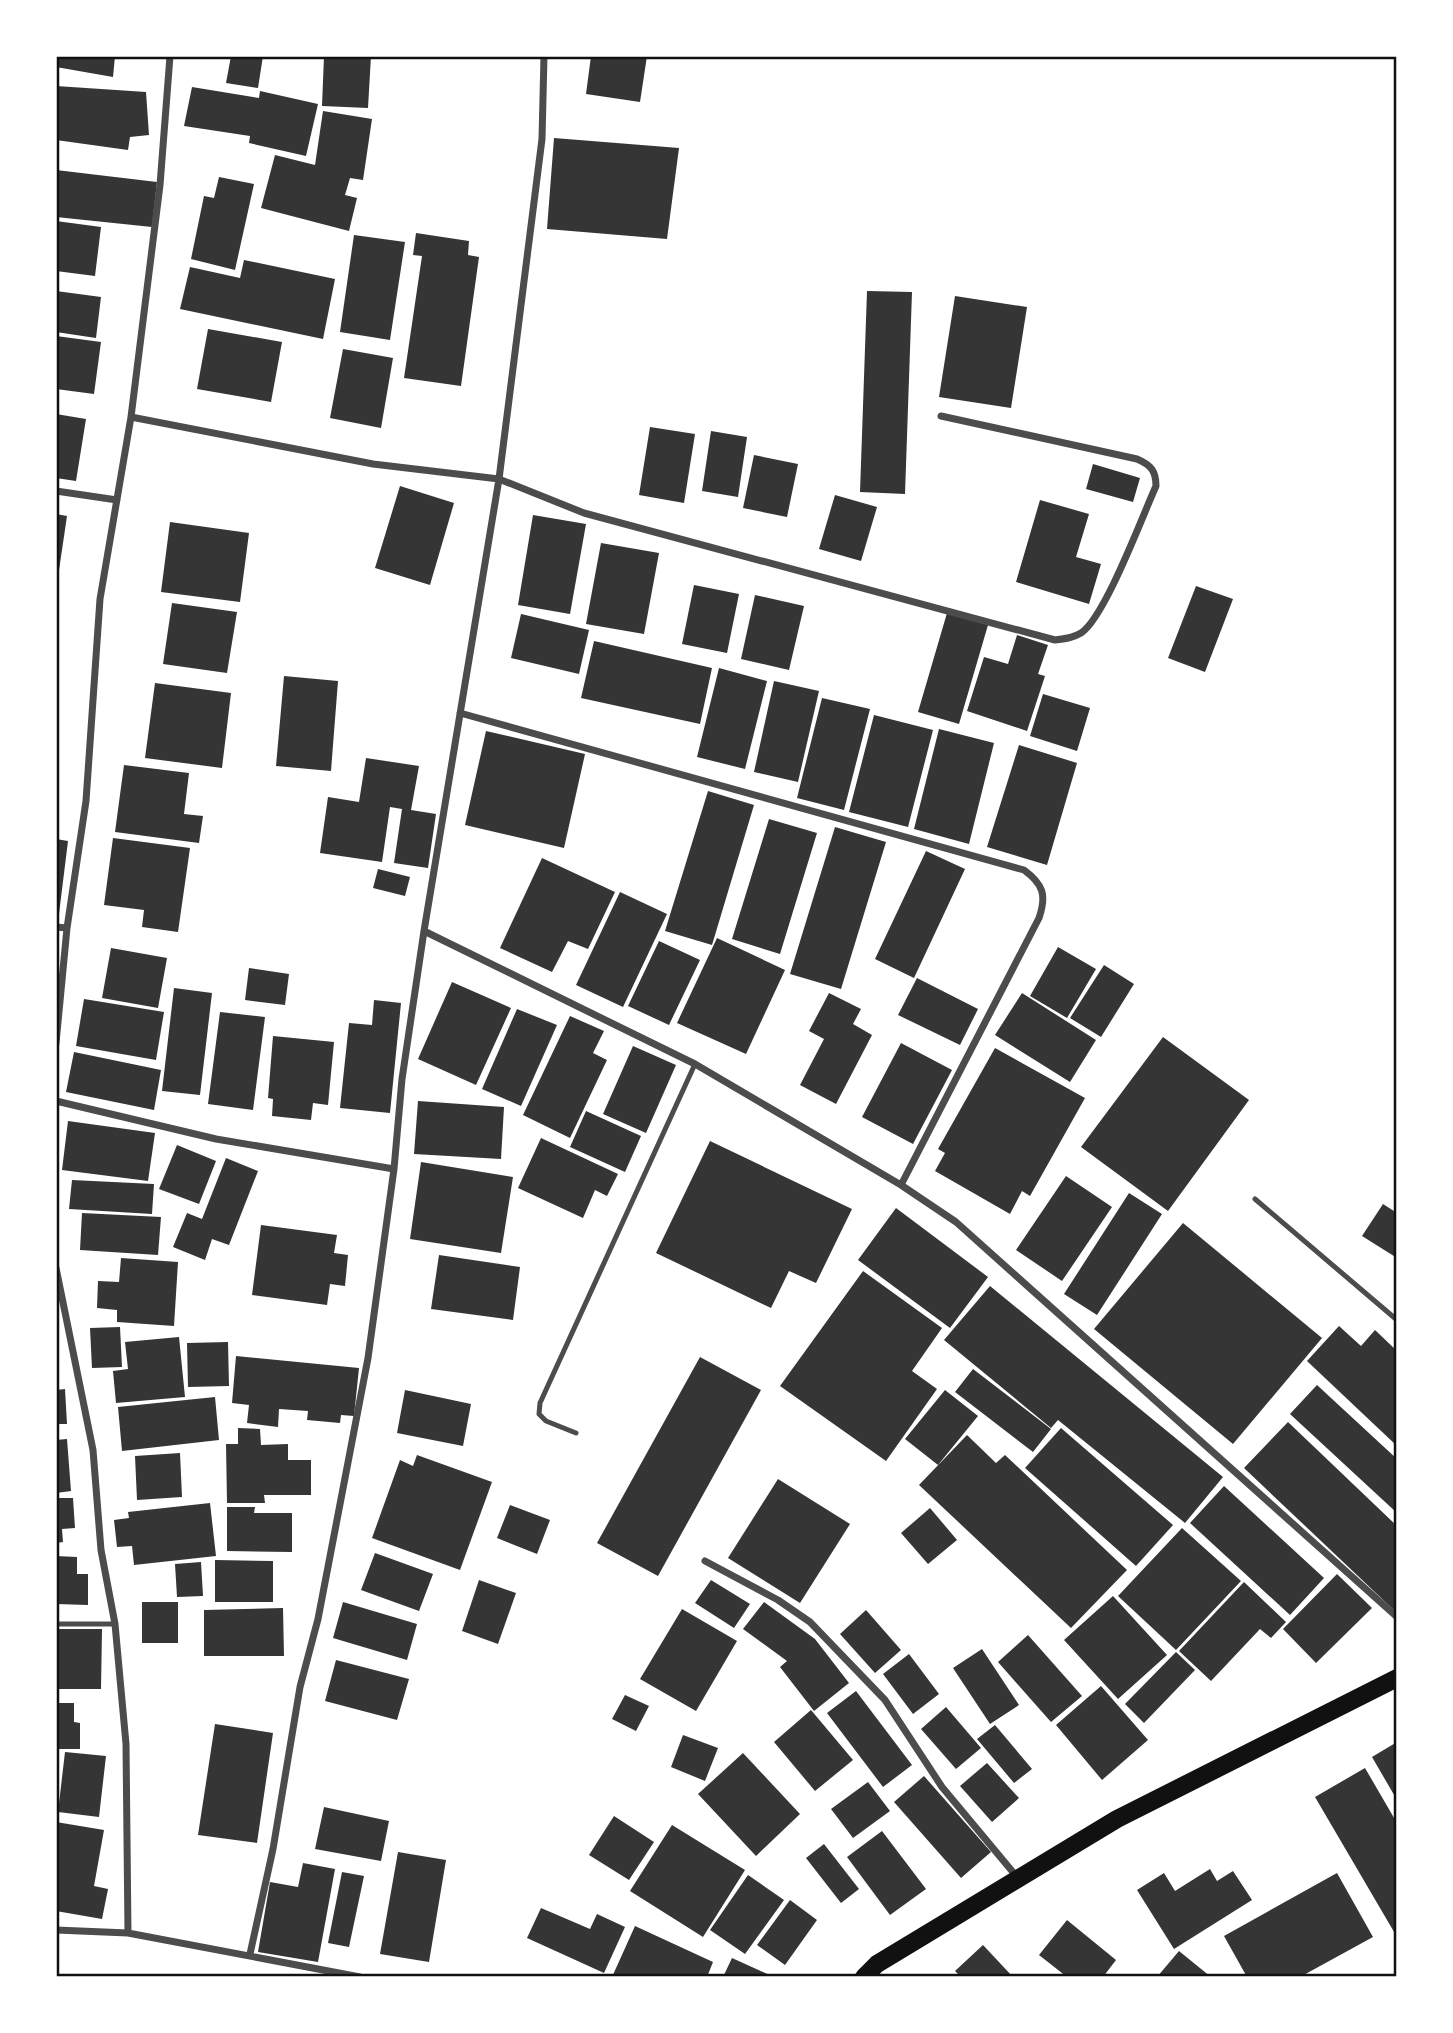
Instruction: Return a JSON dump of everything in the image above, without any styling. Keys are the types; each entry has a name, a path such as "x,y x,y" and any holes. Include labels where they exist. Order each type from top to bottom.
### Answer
{"main road":[{"path":"864,1977 877,1964 1116,1819 1397,1678"}],"street":[{"path":"56,1043 67,928 86,801 100,600 131,417 160,185 170,56"},
{"path":"250,1954 273,1849 300,1687 318,1619 368,1358 394,1169 402,1079 424,930 499,479 542,139 544,56"},
{"path":"131,417 373,464 499,479 584,513 1055,639 1068,639 1083,632 1099,611 1156,486 1156,473 1151,466 1137,458 941,416"},
{"path":"56,491 117,500"},
{"path":"460,713 1024,870 1036,880 1043,889 1044,902 1040,918 901,1185"},
{"path":"56,927 67,928"},
{"path":"424,930 695,1064 901,1185 985,1247 1397,1618"},
{"path":"56,1101 216,1139 394,1169"},
{"path":"56,1268 93,1450 101,1550 115,1624 125,1744 128,1933"},
{"path":"705,1561 778,1600 810,1622 885,1700 942,1787 1017,1878"},
{"path":"56,1930 128,1933 250,1954 360,1977"}],"lane":[{"path":"576,1433 546,1421 539,1414 540,1403 695,1064"},
{"path":"1255,1199 1397,1320"},
{"path":"56,1624 115,1624"}],"building":[{"path":"56,56 115,56 113,77 56,67"},
{"path":"231,56 263,56 258,88 226,83"},
{"path":"324,56 371,56 368,108 322,106"},
{"path":"591,56 647,56 640,102 586,94"},
{"path":"56,86 146,92 149,135 130,137 128,150 56,140"},
{"path":"192,87 259,98 260,91 318,104 306,156 249,143 250,136 184,126"},
{"path":"323,111 372,119 363,180 350,178 345,195 357,198 349,231 261,208 275,155 315,165"},
{"path":"554,138 679,148 667,239 547,229"},
{"path":"56,170 157,182 152,227 56,217"},
{"path":"219,177 254,184 235,270 191,259 204,196 214,198"},
{"path":"56,221 101,227 95,276 56,271"},
{"path":"416,233 469,241 468,255 479,257 461,386 404,378 422,256 413,255"},
{"path":"354,235 405,242 390,340 340,332"},
{"path":"244,260 335,279 323,339 180,309 190,267 240,278"},
{"path":"56,291 101,297 96,338 56,332"},
{"path":"867,291 912,292 905,494 860,492"},
{"path":"955,296 1027,307 1011,408 939,397"},
{"path":"208,329 282,342 271,402 197,389"},
{"path":"56,336 101,342 94,394 56,389"},
{"path":"343,349 393,358 381,428 330,418"},
{"path":"56,414 86,419 76,481 56,478"},
{"path":"650,427 695,434 684,503 639,495"},
{"path":"711,431 747,437 738,497 702,491"},
{"path":"754,455 798,464 787,517 743,508"},
{"path":"1093,464 1140,478 1133,502 1086,489"},
{"path":"400,486 454,503 430,585 375,568"},
{"path":"835,495 877,507 861,561 819,549"},
{"path":"1040,500 1089,514 1076,557 1101,564 1089,604 1016,582"},
{"path":"56,514 67,516 58,577 56,577"},
{"path":"533,515 586,524 570,614 518,605"},
{"path":"170,522 249,533 240,602 161,592"},
{"path":"601,543 659,553 644,634 586,624"},
{"path":"694,585 739,594 727,653 682,644"},
{"path":"1196,586 1233,599 1205,672 1168,658"},
{"path":"755,595 804,606 789,670 741,659"},
{"path":"172,603 237,612 227,673 163,664"},
{"path":"947,613 988,625 959,724 918,712"},
{"path":"521,614 589,630 579,674 511,658"},
{"path":"1017,635 1048,645 1038,674 1045,676 1027,731 967,711 984,657 1008,664"},
{"path":"594,641 712,668 700,724 581,698"},
{"path":"719,668 767,681 745,769 697,757"},
{"path":"284,676 338,681 331,771 276,766"},
{"path":"774,681 819,691 798,782 754,772"},
{"path":"155,683 231,693 222,768 145,758"},
{"path":"1043,694 1090,708 1077,751 1030,736"},
{"path":"822,698 870,709 844,810 797,798"},
{"path":"874,715 933,730 908,827 849,812"},
{"path":"939,729 994,743 969,844 914,829"},
{"path":"486,731 585,754 564,848 465,825"},
{"path":"1019,745 1077,763 1047,865 987,847"},
{"path":"366,758 419,766 411,810 436,814 428,868 394,863 402,809 390,807 382,862 320,853 328,797 359,802"},
{"path":"124,765 189,773 184,814 203,816 199,843 115,832"},
{"path":"708,791 754,805 712,945 665,931"},
{"path":"769,819 817,833 780,954 732,939"},
{"path":"835,827 886,842 841,989 790,974"},
{"path":"113,838 190,848 178,932 142,927 144,910 104,905"},
{"path":"56,839 68,841 58,922 56,921"},
{"path":"926,851 965,869 914,978 875,959"},
{"path":"542,858 615,892 588,949 568,941 552,972 500,948"},
{"path":"378,869 410,877 405,896 373,888"},
{"path":"620,892 667,914 623,1007 576,985"},
{"path":"717,938 785,970 746,1054 677,1023"},
{"path":"659,941 700,960 669,1025 628,1006"},
{"path":"1058,947 1096,969 1067,1018 1030,996"},
{"path":"111,948 167,958 158,1008 102,998"},
{"path":"1104,965 1134,984 1101,1037 1070,1018"},
{"path":"249,968 289,974 285,1005 245,1000"},
{"path":"917,978 978,1009 960,1045 898,1015"},
{"path":"452,982 511,1008 476,1085 418,1059"},
{"path":"174,988 212,993 200,1095 162,1091"},
{"path":"829,993 861,1009 853,1024 872,1035 836,1104 800,1085 824,1039 809,1031"},
{"path":"1022,993 1096,1040 1070,1082 995,1035"},
{"path":"84,999 164,1012 156,1060 76,1046"},
{"path":"374,1000 401,1003 390,1113 340,1108 349,1023 372,1025"},
{"path":"517,1009 557,1025 521,1106 482,1089"},
{"path":"220,1012 265,1017 253,1110 208,1104"},
{"path":"570,1016 604,1031 593,1053 607,1060 570,1138 523,1115"},
{"path":"273,1036 334,1042 328,1105 313,1103 311,1120 272,1116 273,1099 268,1098"},
{"path":"1163,1037 1249,1100 1168,1211 1081,1147"},
{"path":"901,1043 952,1070 913,1144 862,1117"},
{"path":"633,1046 676,1065 646,1133 603,1114"},
{"path":"995,1048 1085,1098 1030,1196 1022,1191 1010,1214 935,1171 945,1153 938,1149"},
{"path":"74,1052 161,1070 154,1110 66,1092"},
{"path":"418,1101 504,1107 501,1159 414,1154"},
{"path":"586,1111 641,1136 625,1172 570,1147"},
{"path":"68,1121 155,1133 148,1181 62,1170"},
{"path":"541,1138 618,1174 607,1196 595,1190 583,1218 518,1188"},
{"path":"710,1141 852,1209 816,1283 789,1271 771,1308 656,1253"},
{"path":"177,1145 216,1161 199,1204 159,1189"},
{"path":"226,1158 258,1171 229,1245 212,1239 205,1260 173,1247 187,1213 202,1219"},
{"path":"421,1162 513,1177 501,1253 410,1239"},
{"path":"1066,1176 1112,1207 1062,1281 1016,1250"},
{"path":"72,1180 154,1184 152,1214 69,1209"},
{"path":"1129,1193 1162,1214 1097,1315 1064,1294"},
{"path":"1383,1204 1397,1213 1397,1258 1362,1236"},
{"path":"896,1208 988,1277 950,1328 858,1260"},
{"path":"82,1213 161,1217 158,1255 80,1250"},
{"path":"1183,1223 1322,1338 1233,1444 1094,1329"},
{"path":"261,1225 337,1235 334,1253 348,1255 345,1286 330,1284 327,1305 252,1295"},
{"path":"439,1255 520,1267 513,1320 431,1309"},
{"path":"121,1258 178,1262 174,1326 117,1322 117,1310 97,1308 98,1281 119,1282"},
{"path":"863,1271 942,1328 912,1371 937,1389 886,1461 780,1386"},
{"path":"990,1286 1223,1477 1185,1523 1058,1420 1051,1428 944,1340"},
{"path":"1339,1326 1361,1346 1375,1330 1397,1351 1397,1446 1307,1361"},
{"path":"120,1327 122,1367 92,1368 90,1328"},
{"path":"179,1337 185,1397 116,1403 113,1371 128,1369 125,1342"},
{"path":"228,1342 229,1386 188,1387 187,1343"},
{"path":"236,1356 359,1368 354,1416 341,1415 340,1423 307,1420 308,1411 279,1409 278,1427 247,1423 249,1405 232,1403"},
{"path":"700,1357 761,1390 658,1576 597,1543"},
{"path":"973,1369 1051,1429 1033,1452 955,1392"},
{"path":"1317,1385 1397,1459 1397,1513 1290,1414"},
{"path":"65,1389 67,1424 56,1424 56,1390"},
{"path":"405,1390 471,1404 463,1446 397,1433"},
{"path":"945,1390 978,1416 938,1465 905,1439"},
{"path":"215,1397 219,1440 122,1451 118,1407"},
{"path":"1288,1422 1397,1526 1397,1613 1244,1468"},
{"path":"238,1428 260,1429 261,1445 288,1444 288,1460 311,1460 311,1495 264,1495 265,1503 227,1503 226,1444 238,1444"},
{"path":"1061,1428 1173,1525 1136,1566 1025,1468"},
{"path":"967,1435 996,1463 1005,1455 1127,1570 1071,1628 919,1485"},
{"path":"67,1439 71,1491 56,1493 56,1440"},
{"path":"180,1453 182,1497 137,1500 135,1456"},
{"path":"417,1455 492,1482 460,1570 372,1538 400,1460 413,1466"},
{"path":"778,1479 850,1524 800,1603 728,1558"},
{"path":"1224,1486 1324,1578 1290,1615 1190,1523"},
{"path":"56,1498 73,1498 75,1528 62,1529 63,1542 56,1543"},
{"path":"210,1503 216,1556 134,1565 132,1546 117,1547 114,1520 129,1518 128,1512"},
{"path":"510,1505 550,1520 537,1554 497,1538"},
{"path":"227,1507 255,1507 254,1513 292,1513 292,1552 227,1551"},
{"path":"930,1508 957,1540 928,1564 901,1533"},
{"path":"1182,1528 1241,1581 1176,1650 1118,1596"},
{"path":"375,1553 433,1574 419,1611 361,1590"},
{"path":"56,1556 77,1557 77,1574 88,1574 88,1605 56,1604"},
{"path":"215,1560 273,1561 273,1602 215,1602"},
{"path":"201,1562 203,1596 177,1597 175,1564"},
{"path":"1337,1574 1372,1608 1316,1663 1283,1629"},
{"path":"479,1580 516,1593 498,1644 462,1631"},
{"path":"711,1580 750,1604 734,1628 695,1603"},
{"path":"1244,1582 1286,1622 1271,1638 1260,1629 1211,1681 1179,1651"},
{"path":"1113,1596 1167,1655 1118,1699 1064,1640"},
{"path":"142,1602 178,1602 178,1643 142,1643"},
{"path":"343,1602 417,1624 407,1660 333,1638"},
{"path":"764,1602 815,1639 849,1683 814,1711 780,1667 787,1661 743,1629"},
{"path":"283,1608 284,1656 204,1656 204,1610"},
{"path":"682,1609 737,1641 696,1711 640,1679"},
{"path":"866,1610 901,1650 875,1673 840,1634"},
{"path":"56,1629 102,1629 101,1689 56,1689"},
{"path":"1028,1635 1082,1696 1051,1722 998,1662"},
{"path":"982,1649 1019,1705 990,1724 953,1668"},
{"path":"1176,1652 1195,1670 1144,1723 1125,1704"},
{"path":"909,1654 939,1694 913,1714 883,1674"},
{"path":"336,1660 409,1679 397,1720 325,1701"},
{"path":"1101,1686 1148,1740 1102,1780 1056,1725"},
{"path":"856,1691 912,1765 883,1787 827,1713"},
{"path":"625,1695 649,1706 636,1731 612,1719"},
{"path":"56,1703 74,1703 74,1722 80,1723 80,1749 56,1749"},
{"path":"946,1707 981,1748 956,1769 921,1729"},
{"path":"811,1710 853,1760 815,1791 774,1742"},
{"path":"215,1724 273,1733 257,1843 198,1835"},
{"path":"995,1725 1032,1769 1014,1783 977,1739"},
{"path":"683,1735 718,1748 705,1781 671,1767"},
{"path":"1397,1742 1397,1800 1372,1757"},
{"path":"65,1752 106,1756 99,1817 58,1812"},
{"path":"743,1753 800,1814 756,1856 698,1794"},
{"path":"987,1763 1019,1798 992,1822 960,1786"},
{"path":"1365,1768 1397,1823 1397,1937 1315,1797"},
{"path":"924,1776 991,1852 961,1878 894,1802"},
{"path":"868,1782 890,1811 853,1838 831,1809"},
{"path":"324,1807 389,1821 381,1861 315,1849"},
{"path":"614,1816 654,1842 629,1880 589,1855"},
{"path":"56,1822 104,1830 94,1886 108,1889 102,1919 56,1911"},
{"path":"672,1825 745,1870 703,1937 630,1891"},
{"path":"882,1831 926,1889 890,1915 847,1857"},
{"path":"824,1844 859,1889 841,1903 806,1858"},
{"path":"398,1852 446,1860 429,1962 380,1954"},
{"path":"303,1863 335,1869 318,1962 258,1952 270,1882 298,1887"},
{"path":"1210,1869 1217,1881 1233,1871 1252,1900 1174,1949 1137,1890 1164,1873 1175,1891"},
{"path":"342,1872 364,1876 349,1947 328,1943"},
{"path":"1337,1873 1373,1937 1300,1977 1247,1977 1224,1936"},
{"path":"748,1875 784,1900 745,1954 710,1930"},
{"path":"790,1900 817,1920 785,1965 757,1945"},
{"path":"541,1908 590,1929 597,1914 625,1927 604,1973 527,1938"},
{"path":"1067,1920 1116,1960 1103,1977 1067,1977 1039,1955"},
{"path":"635,1926 713,1962 707,1977 612,1977"},
{"path":"983,1945 1013,1977 961,1977 955,1971"},
{"path":"1179,1951 1211,1977 1157,1977"},
{"path":"732,1958 774,1977 723,1977"}]}
